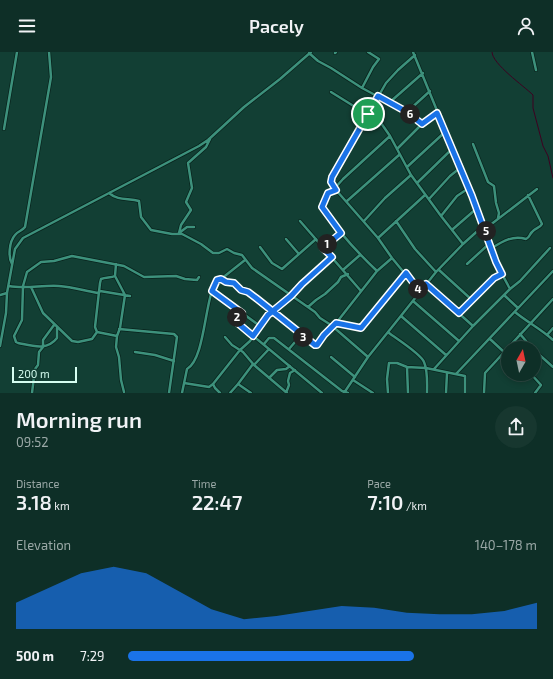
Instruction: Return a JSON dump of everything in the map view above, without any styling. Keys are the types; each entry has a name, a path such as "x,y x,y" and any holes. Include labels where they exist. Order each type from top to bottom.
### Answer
{"street":[{"path":"4,129 16,52"},
{"path":"12,264 9,259 11,244 14,236 25,227 51,77 49,52"},
{"path":"362,88 379,59 368,52"},
{"path":"532,52 536,70"},
{"path":"0,346 6,313 6,294 9,286 15,249 23,238 187,153 210,138 244,107 310,53 318,61 362,88 407,112 422,124"},
{"path":"420,292 406,273 392,258 378,238 331,182 332,177 386,83 414,54 469,188 496,262 510,289"},
{"path":"390,102 423,73"},
{"path":"407,112 430,91"},
{"path":"331,92 368,114 381,124 398,149 411,175 463,244"},
{"path":"398,149 422,124 437,113"},
{"path":"407,167 445,132"},
{"path":"377,272 360,255 322,209 326,195 336,189 343,179 390,136"},
{"path":"178,233 181,225 191,210 186,202 192,188 188,163 206,147 210,138"},
{"path":"473,144 488,182 494,186 496,203 500,213 498,218"},
{"path":"417,183 452,149"},
{"path":"347,201 400,155"},
{"path":"429,199 450,176 460,168"},
{"path":"364,221 385,198 411,175"},
{"path":"441,216 457,196 469,188"},
{"path":"264,344 271,337 345,393 368,357 437,271 463,244 537,189"},
{"path":"109,193 119,199 139,201 142,217 151,230 172,234 178,233 187,227 194,227"},
{"path":"378,238 425,194"},
{"path":"492,248 507,239 521,237 526,239 532,231 541,226 542,224 528,195"},
{"path":"453,229 476,209"},
{"path":"300,221 323,248 344,269 361,291"},
{"path":"396,221 415,249 437,271 472,300"},
{"path":"178,233 201,244 212,252 218,253 227,249 242,255 252,268 308,308 316,312 320,318 334,327 368,357"},
{"path":"323,248 341,233"},
{"path":"260,247 272,263 282,269 316,238"},
{"path":"286,239 298,253"},
{"path":"467,264 490,243"},
{"path":"434,369 459,341 510,289 520,281 550,248"},
{"path":"344,269 360,255"},
{"path":"57,328 56,340 48,346 43,347 16,342 14,339 23,315 23,286 27,272 41,262 54,261 72,256 124,266 144,278 176,276 185,279 197,280 199,277"},
{"path":"184,383 209,387 213,384 253,336 265,318 291,296 332,257"},
{"path":"221,279 235,284 241,290 248,292 315,345 334,327 361,291 377,272 392,258"},
{"path":"182,393 187,369 195,362 198,353 215,282 245,260"},
{"path":"116,264 115,276 125,295 116,347 119,357 124,393"},
{"path":"456,374 553,271"},
{"path":"336,323 361,328 406,273"},
{"path":"308,308 338,282 341,277 348,274"},
{"path":"459,313 494,278 502,274"},
{"path":"97,332 95,327 98,293 101,279 115,276"},
{"path":"426,284 474,326"},
{"path":"9,286 59,286 83,289 98,293 100,291 130,296"},
{"path":"31,287 43,313 72,341 76,342 92,339 97,332"},
{"path":"212,291 260,326"},
{"path":"0,295 6,294"},
{"path":"504,295 518,308"},
{"path":"514,341 553,299"},
{"path":"413,301 459,341"},
{"path":"515,312 553,340"},
{"path":"242,313 234,320 322,393"},
{"path":"401,316 446,355"},
{"path":"32,393 34,368 38,366 39,352 43,347 43,340 54,325"},
{"path":"547,335 553,328"},
{"path":"119,329 174,334 177,337 169,393"},
{"path":"97,332 117,336"},
{"path":"389,332 418,354 425,363 427,393"},
{"path":"520,334 526,341"},
{"path":"289,350 301,335"},
{"path":"225,337 286,393 289,386 288,381 290,373 295,370"},
{"path":"490,338 501,349"},
{"path":"230,393 254,364 269,349"},
{"path":"135,352 155,355 174,361"},
{"path":"484,393 485,373 501,355"},
{"path":"541,356 553,367"},
{"path":"331,357 355,377"},
{"path":"388,393 387,379 389,363 407,367 434,369 464,376 464,393"},
{"path":"269,378 277,370 286,369 290,366"},
{"path":"407,367 408,393"},
{"path":"446,373 446,393"},
{"path":"353,380 373,393"},
{"path":"536,393 541,386 537,381"},
{"path":"213,384 220,393"},
{"path":"238,384 251,393"}],"waterway":[{"path":"492,52 497,63 533,95 533,108 543,146 548,156 553,178"}],"route":[{"path":"368,114 332,177 331,182 336,190 331,191 326,195 322,207 341,233 323,248 332,257 291,296 282,302 275,310 273,311 268,315 253,336 234,320 242,313 212,291 217,280 221,279 226,282 234,283 241,290 248,292 264,304 273,311 292,326 313,345 317,345 324,335 334,327 336,323 361,328 406,273 420,292 426,284 459,313 494,278 502,274 496,262 472,196 437,113 422,124 407,112 378,96 368,114"}]}
